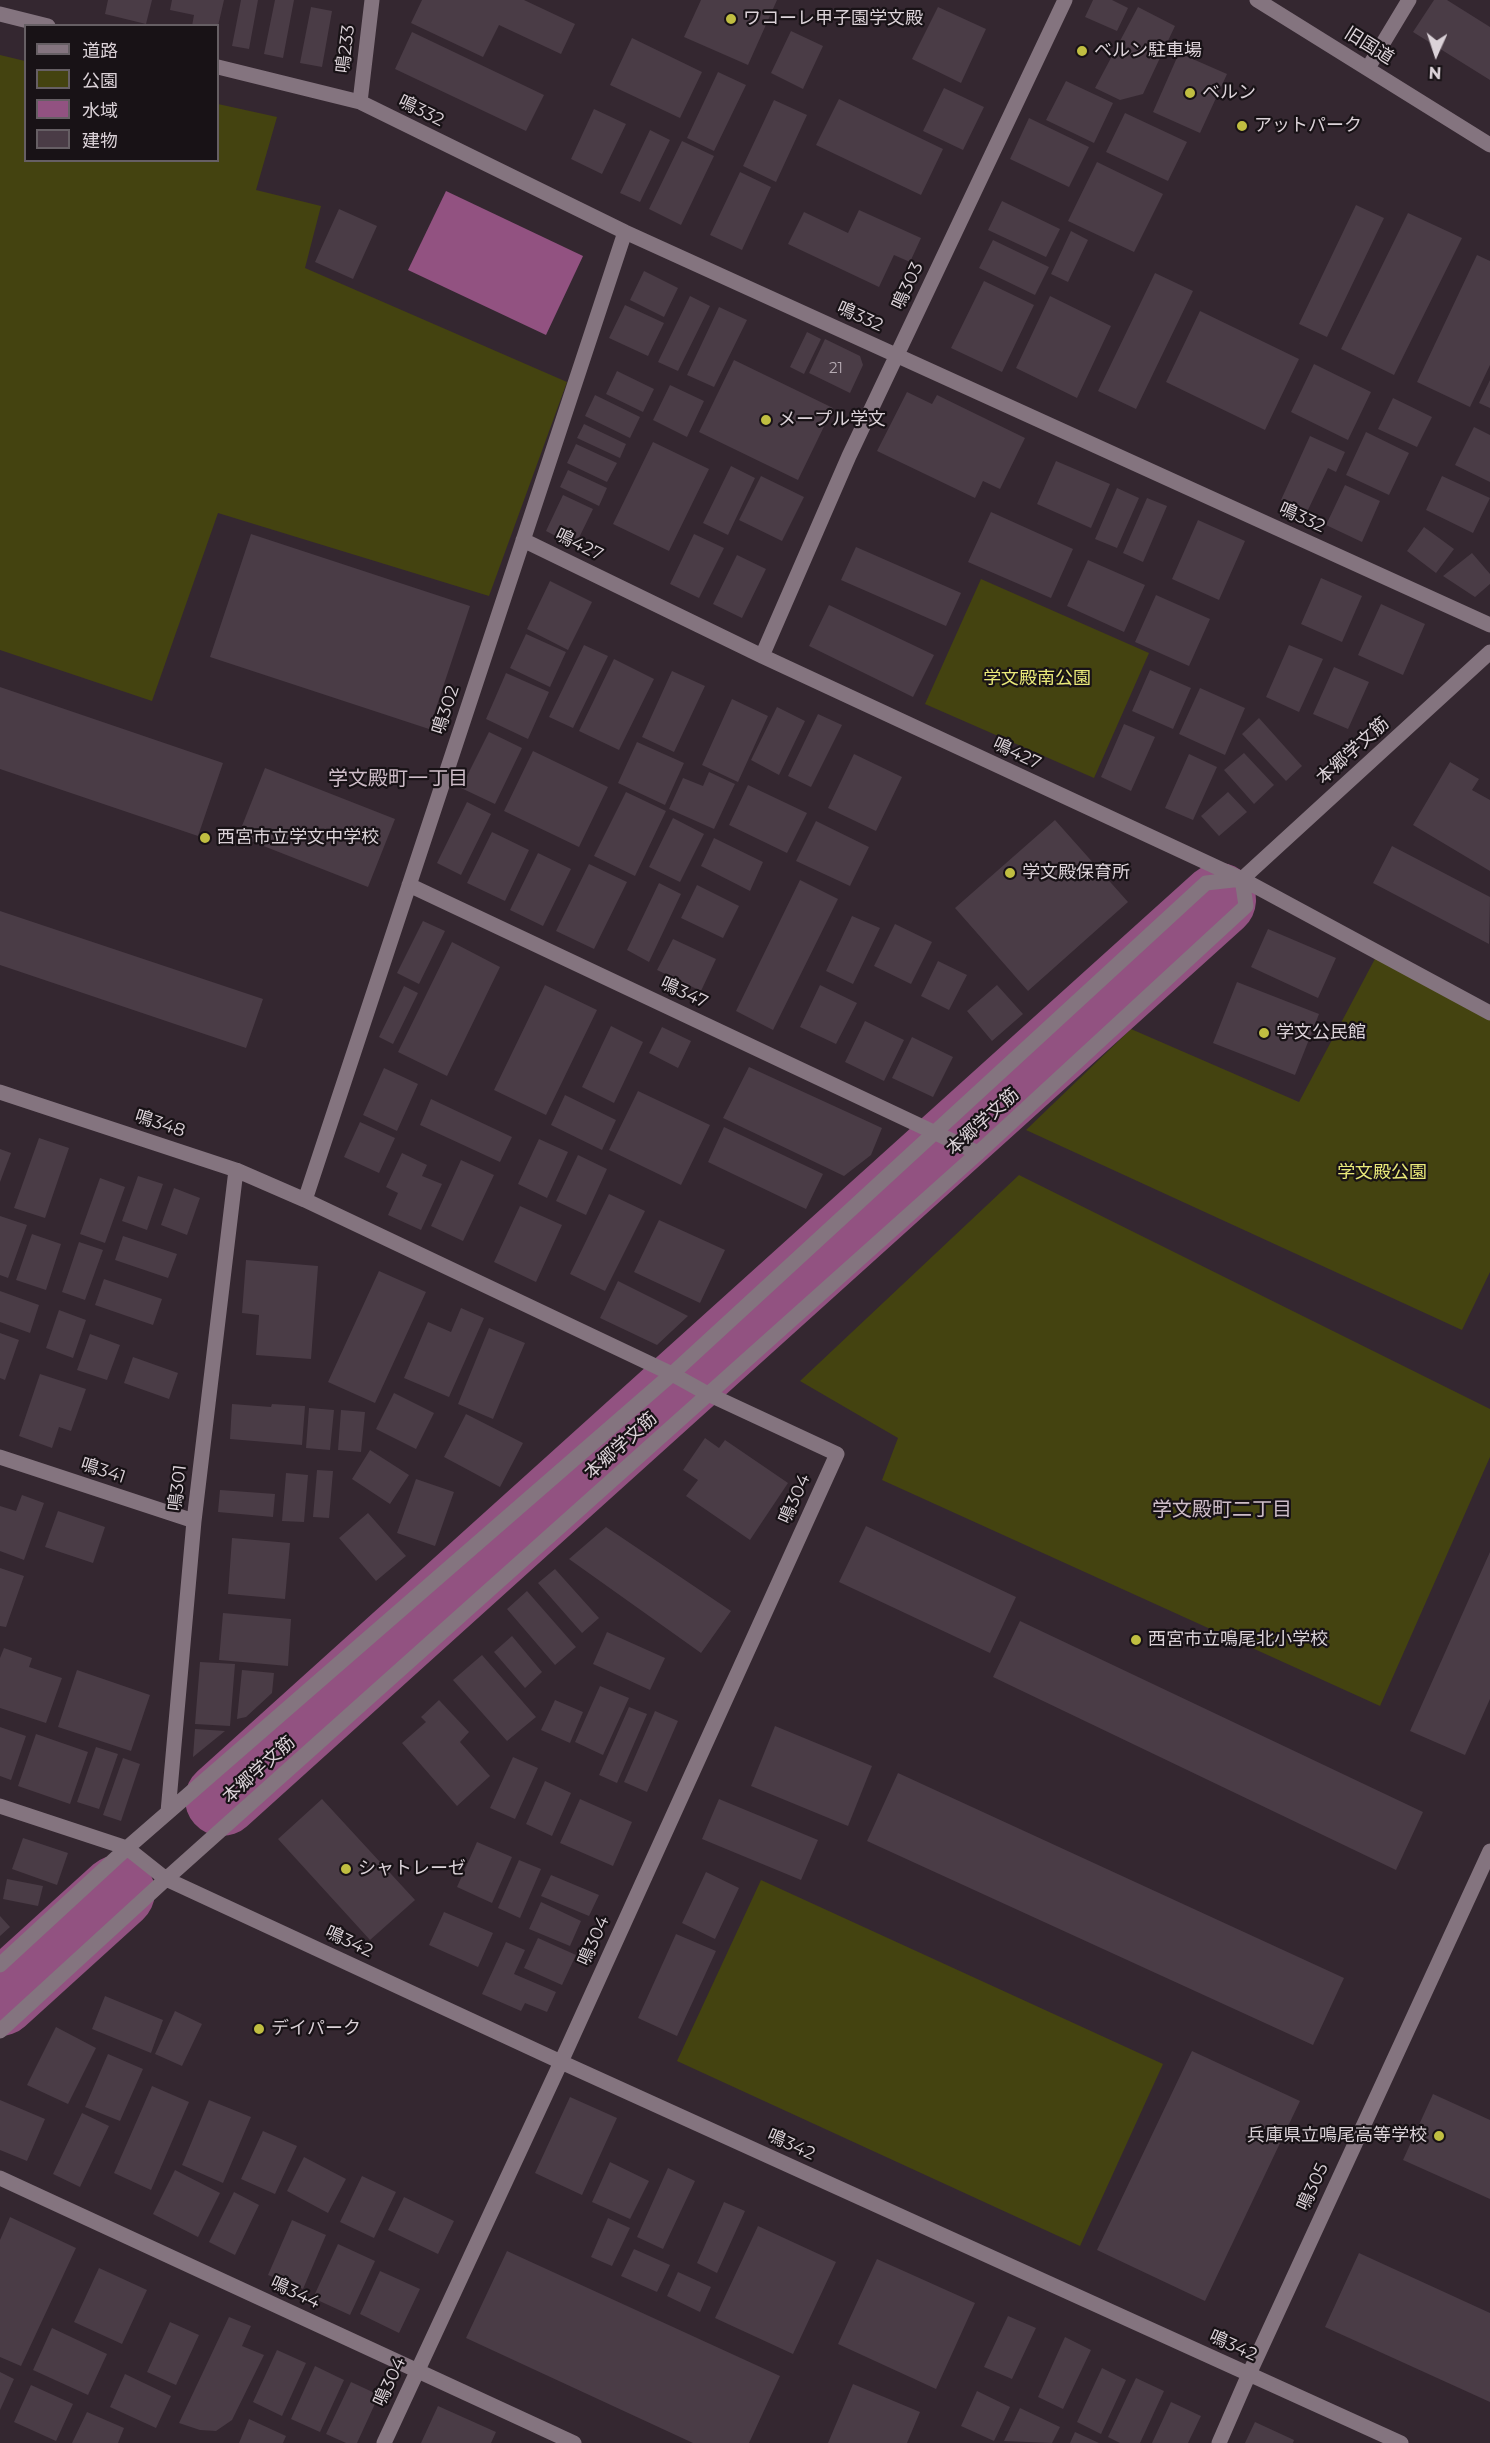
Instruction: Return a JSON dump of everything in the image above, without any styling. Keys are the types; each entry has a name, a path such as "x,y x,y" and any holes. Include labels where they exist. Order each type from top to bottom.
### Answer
{"street":[{"name":"鳴233","path":"360,102 372,0"},
{"name":"鳴303","path":"762,656 849,456 1065,0"},
{"name":"旧国道","path":"1257,0 1490,145"},
{"path":"1368,68 1409,0"},
{"path":"0,14 40,24"},
{"name":"鳴332","path":"219,67 360,102 625,232 1486,622"},
{"name":"鳴302","path":"305,1200 625,232"},
{"name":"鳴427","path":"523,540 762,656 1242,879 1490,1013"},
{"name":"本郷学文筋","path":"0,1965 168,1812 676,1377 939,1135 1206,883 1242,879 1490,652"},
{"name":"本郷学文筋","path":"0,2031 972,1150 1246,906 1242,879"},
{"name":"鳴347","path":"409,885 972,1150"},
{"name":"鳴348","path":"0,1092 236,1170 305,1200 837,1454"},
{"name":"鳴301","path":"168,1812 194,1521 236,1170"},
{"name":"鳴304","path":"384,2443 561,2062 837,1454"},
{"name":"鳴341","path":"0,1457 194,1521"},
{"path":"0,1806 127,1848"},
{"name":"鳴342","path":"127,1848 166,1879 561,2062 1401,2443"},
{"name":"鳴305","path":"1219,2443 1490,1851"},
{"name":"鳴344","path":"0,2178 574,2443"}],"green space":[{"path":"0,55 24,61 24,162 219,162 219,104 277,117 256,190 321,206 305,268 567,382 489,596 218,513 152,701 0,650"},
{"name":"学文殿南公園","path":"981,579 1149,653 1094,778 925,704"},
{"name":"学文殿公園","path":"1377,955 1490,1019 1490,1272 1462,1330 1026,1130 1131,1029 1299,1102"},
{"path":"1019,1175 1490,1409 1490,1457 1380,1706 882,1480 898,1438 800,1381"},
{"path":"761,1880 1163,2064 1080,2246 677,2061"}],"water":[{"path":"446,191 583,256 546,335 408,270"}],"building":[{"path":"108,0 152,0 146,24 105,14"},
{"path":"172,0 224,0 218,24 192,24 194,15 170,10"},
{"path":"241,0 258,0 249,49 232,46"},
{"path":"275,0 294,0 283,58 264,54"},
{"path":"422,0 524,0 575,24 561,54 499,25 483,57 411,23"},
{"name":"ワコーレ甲子園学文殿","path":"701,0 777,0 748,65 684,37"},
{"path":"1093,0 1112,0 1128,8 1117,31 1085,17"},
{"path":"1434,0 1447,0 1490,27 1490,80 1413,32"},
{"path":"311,7 332,11 322,67 300,63"},
{"path":"938,7 986,29 961,83 912,59"},
{"path":"1138,7 1175,26 1143,94 1120,100 1095,88"},
{"path":"791,31 823,46 803,89 771,73"},
{"path":"412,32 544,95 526,131 395,69"},
{"path":"632,38 702,72 680,118 610,85"},
{"name":"ベルン","path":"1179,53 1227,74 1200,133 1153,112"},
{"path":"718,72 746,85 714,151 687,138"},
{"path":"1066,81 1113,103 1094,143 1046,120"},
{"path":"944,88 984,107 963,150 923,131"},
{"path":"839,99 943,149 921,195 816,145"},
{"path":"774,100 807,115 776,182 743,166"},
{"path":"594,109 626,124 602,174 571,159"},
{"path":"1125,113 1187,142 1168,181 1106,152"},
{"path":"1029,118 1089,147 1069,187 1010,159"},
{"path":"650,130 670,140 640,202 620,193"},
{"path":"682,141 714,156 681,225 649,209"},
{"path":"1097,162 1163,194 1134,252 1068,221"},
{"path":"740,172 771,187 742,250 710,235"},
{"path":"1002,201 1060,229 1046,257 988,230"},
{"path":"1356,205 1384,218 1327,337 1299,324"},
{"path":"339,209 377,226 353,279 315,262"},
{"path":"859,210 921,238 910,262 894,255 879,287 788,244 804,212 848,233"},
{"path":"1408,213 1462,238 1394,375 1341,349"},
{"path":"1071,231 1088,240 1068,282 1051,274"},
{"path":"993,240 1049,267 1035,295 979,268"},
{"path":"1477,255 1490,261 1490,365 1470,407 1417,382"},
{"path":"644,271 678,288 664,317 630,300"},
{"path":"1155,273 1193,291 1136,409 1098,391"},
{"path":"984,281 1034,305 1002,372 951,348"},
{"path":"690,296 710,306 678,371 658,362"},
{"path":"1050,296 1111,326 1077,398 1016,368"},
{"path":"625,305 664,323 648,356 609,338"},
{"path":"719,307 747,320 714,387 687,375"},
{"path":"1200,311 1299,359 1265,430 1166,382"},
{"path":"807,332 821,339 804,374 790,367"},
{"path":"825,339 860,356 863,365 850,393 809,373"},
{"name":"メープル学文","path":"734,360 833,408 798,480 699,432"},
{"path":"1314,364 1371,392 1348,440 1291,412"},
{"path":"617,371 654,389 643,412 606,394"},
{"path":"1490,380 1490,408 1479,403"},
{"path":"670,385 704,401 687,437 653,420"},
{"path":"907,392 932,404 937,395 1025,438 1000,489 983,481 975,498 877,451"},
{"path":"595,395 640,417 630,438 585,416"},
{"path":"1393,398 1432,417 1417,447 1378,429"},
{"path":"584,424 626,444 620,458 577,438"},
{"path":"1474,427 1490,435 1490,482 1455,465"},
{"path":"1366,432 1409,453 1389,495 1346,475"},
{"path":"1310,436 1345,452 1336,472 1328,468 1307,512 1281,500"},
{"path":"653,442 709,469 669,551 613,524"},
{"path":"576,444 617,463 607,482 567,463"},
{"path":"1056,461 1110,484 1091,528 1037,504"},
{"path":"731,466 755,478 728,535 703,523"},
{"path":"568,470 607,488 599,506 560,487"},
{"path":"761,476 804,497 782,541 739,520"},
{"path":"1442,476 1490,498 1473,533 1426,510"},
{"path":"1345,485 1380,501 1362,542 1326,525"},
{"path":"1117,488 1139,498 1117,548 1095,539"},
{"path":"563,495 593,509 575,546 546,531"},
{"path":"1147,498 1167,506 1143,562 1123,553"},
{"path":"991,512 1073,549 1051,598 968,562"},
{"path":"1198,520 1245,541 1219,600 1172,579"},
{"path":"1424,527 1454,549 1436,573 1407,551"},
{"path":"251,534 470,606 429,729 210,657"},
{"path":"694,534 724,548 699,598 670,584"},
{"path":"856,547 961,593 946,626 841,580"},
{"path":"1472,553 1490,574 1490,584 1475,597 1443,576"},
{"path":"737,555 766,569 742,618 713,604"},
{"path":"1088,560 1145,585 1124,632 1067,606"},
{"path":"1321,578 1362,596 1342,642 1301,624"},
{"path":"550,581 592,602 568,650 527,629"},
{"path":"1156,595 1210,619 1189,666 1135,642"},
{"path":"1381,604 1425,624 1403,675 1358,655"},
{"path":"829,605 934,655 913,697 809,646"},
{"path":"526,634 566,652 550,687 510,668"},
{"path":"584,645 608,656 573,728 549,717"},
{"path":"1289,645 1323,659 1299,712 1266,697"},
{"path":"614,659 654,679 619,750 579,731"},
{"path":"1334,667 1369,682 1348,729 1313,714"},
{"path":"1150,670 1191,688 1173,729 1132,711"},
{"path":"672,671 705,686 674,752 642,737"},
{"path":"506,673 549,692 528,739 486,719"},
{"path":"0,687 223,763 198,836 0,769"},
{"path":"1200,688 1245,708 1225,755 1179,734"},
{"path":"732,699 768,716 738,782 702,765"},
{"path":"777,707 805,721 779,775 751,760"},
{"path":"818,714 842,725 811,787 788,776"},
{"path":"1259,718 1302,766 1286,781 1242,734"},
{"path":"1124,724 1155,737 1131,791 1101,777"},
{"path":"489,732 522,748 495,804 461,788"},
{"path":"637,742 684,763 665,805 618,783"},
{"path":"533,751 608,787 579,847 504,811"},
{"path":"1244,753 1274,785 1254,804 1224,770"},
{"path":"854,754 902,777 876,831 828,808"},
{"path":"1189,754 1217,767 1193,820 1165,808"},
{"path":"1450,762 1479,779 1472,790 1490,800 1490,871 1413,825"},
{"path":"265,768 395,819 368,887 238,836"},
{"path":"709,772 735,784 714,829 669,809 683,778 703,786"},
{"path":"748,785 807,813 787,853 729,825"},
{"path":"626,792 666,811 635,876 594,856"},
{"path":"1228,792 1247,812 1219,836 1201,816"},
{"path":"467,802 491,814 461,875 437,863"},
{"path":"673,818 704,834 680,882 649,867"},
{"path":"1055,820 1128,902 1028,991 955,908"},
{"path":"816,821 869,847 850,886 796,861"},
{"path":"492,832 529,850 505,901 467,883"},
{"path":"714,838 763,862 750,891 701,866"},
{"path":"1392,846 1490,897 1489,944 1373,883"},
{"path":"538,853 571,869 543,926 510,910"},
{"path":"589,864 627,882 594,949 556,931"},
{"path":"800,880 838,899 773,1030 736,1011"},
{"path":"659,883 681,894 649,962 627,950"},
{"path":"697,885 739,906 723,938 681,918"},
{"path":"0,911 263,999 246,1048 0,965"},
{"path":"852,916 880,928 853,984 826,971"},
{"path":"423,921 445,931 419,984 397,973"},
{"path":"895,924 932,942 911,984 874,966"},
{"path":"1268,929 1336,958 1318,998 1251,967"},
{"path":"673,939 716,959 701,991 657,970"},
{"path":"452,942 500,967 447,1076 398,1052"},
{"path":"938,961 967,975 949,1010 921,996"},
{"name":"学文公民館","path":"1237,982 1319,1014 1295,1075 1213,1043"},
{"path":"545,985 597,1010 546,1115 494,1090"},
{"path":"820,985 857,1003 836,1044 800,1027"},
{"path":"997,985 1023,1014 992,1041 967,1011"},
{"path":"404,986 418,993 393,1044 379,1037"},
{"path":"865,1021 904,1040 884,1081 845,1062"},
{"path":"611,1026 643,1042 614,1103 582,1087"},
{"path":"662,1027 691,1041 678,1068 649,1053"},
{"path":"912,1037 953,1057 933,1097 892,1078"},
{"path":"749,1067 882,1128 871,1155 844,1176 723,1118"},
{"path":"384,1068 418,1084 397,1131 363,1115"},
{"path":"638,1091 710,1125 681,1185 609,1150"},
{"path":"565,1095 616,1120 602,1150 551,1125"},
{"path":"431,1099 512,1137 500,1162 420,1125"},
{"path":"360,1122 395,1138 379,1173 344,1157"},
{"path":"724,1127 823,1174 806,1209 708,1162"},
{"path":"39,1138 69,1148 45,1218 14,1208"},
{"path":"539,1139 568,1152 547,1198 518,1184"},
{"path":"0,1149 11,1153 0,1182"},
{"path":"402,1153 427,1165 422,1176 442,1184 421,1230 388,1215 398,1193 386,1187"},
{"path":"578,1155 607,1169 586,1215 556,1201"},
{"path":"461,1160 494,1175 463,1241 431,1226"},
{"path":"138,1176 163,1184 147,1230 122,1221"},
{"path":"100,1178 125,1187 105,1243 80,1234"},
{"path":"174,1188 200,1198 187,1235 161,1225"},
{"path":"609,1194 645,1211 605,1291 570,1274"},
{"path":"520,1206 562,1225 536,1282 494,1262"},
{"path":"0,1216 27,1225 8,1278 0,1275"},
{"path":"659,1220 725,1250 700,1303 634,1272"},
{"path":"32,1234 61,1244 46,1290 16,1280"},
{"path":"123,1236 177,1254 168,1278 115,1260"},
{"path":"79,1242 103,1250 85,1300 62,1292"},
{"path":"246,1260 318,1266 311,1359 256,1355 259,1315 242,1313"},
{"path":"379,1271 426,1292 375,1403 328,1382"},
{"path":"104,1279 162,1299 153,1325 95,1305"},
{"path":"618,1281 688,1316 657,1345 600,1318"},
{"path":"0,1291 39,1305 30,1333 0,1322"},
{"path":"461,1308 484,1318 449,1397 404,1378 428,1322 451,1332"},
{"path":"59,1310 86,1320 73,1358 46,1348"},
{"path":"489,1328 525,1343 493,1419 458,1404"},
{"path":"0,1333 19,1340 5,1380 0,1378"},
{"path":"90,1334 120,1345 107,1380 77,1370"},
{"path":"133,1357 178,1373 169,1399 124,1383"},
{"path":"40,1374 86,1389 71,1431 59,1427 52,1448 19,1436"},
{"path":"394,1393 434,1413 416,1449 376,1429"},
{"path":"232,1404 271,1407 272,1404 305,1406 302,1445 230,1439"},
{"path":"309,1408 334,1410 330,1450 306,1448"},
{"path":"341,1410 365,1412 361,1452 338,1450"},
{"path":"466,1414 523,1443 500,1487 444,1457"},
{"path":"705,1438 719,1448 725,1440 788,1483 750,1540 686,1496 698,1480 683,1470"},
{"path":"370,1450 409,1475 390,1504 352,1479"},
{"path":"317,1470 333,1471 329,1518 313,1517"},
{"path":"286,1473 308,1475 304,1522 282,1521"},
{"path":"416,1479 454,1492 435,1546 397,1533"},
{"path":"220,1490 275,1494 273,1517 218,1512"},
{"path":"22,1495 44,1503 24,1560 0,1551 0,1506 16,1511"},
{"path":"58,1511 105,1527 93,1563 45,1547"},
{"path":"368,1513 406,1556 376,1581 339,1538"},
{"path":"866,1526 1016,1597 990,1653 839,1582"},
{"path":"606,1527 731,1611 701,1653 569,1559"},
{"path":"232,1538 290,1543 285,1599 228,1594"},
{"path":"1490,1552 1490,1699 1465,1755 1410,1731"},
{"path":"0,1568 24,1576 6,1627 0,1626"},
{"path":"555,1569 599,1618 582,1633 538,1583"},
{"path":"527,1591 576,1647 555,1665 507,1609"},
{"path":"223,1613 291,1619 288,1666 219,1660"},
{"path":"1020,1621 1423,1812 1396,1870 993,1677"},
{"path":"607,1632 665,1658 650,1690 593,1664"},
{"path":"512,1636 542,1672 525,1688 494,1652"},
{"path":"4,1648 32,1658 29,1667 62,1678 46,1723 0,1708 0,1658"},
{"path":"482,1655 536,1717 507,1741 453,1680"},
{"path":"200,1662 235,1664 230,1726 195,1724"},
{"path":"77,1670 150,1695 131,1751 58,1727"},
{"path":"242,1670 274,1673 272,1693 246,1717 237,1719"},
{"path":"600,1686 629,1698 603,1755 575,1742"},
{"path":"439,1700 469,1732 460,1742 490,1776 457,1806 402,1743 426,1722 421,1717"},
{"path":"555,1700 583,1712 570,1743 541,1730"},
{"path":"629,1707 647,1714 617,1783 599,1775"},
{"path":"655,1711 678,1721 647,1792 624,1782"},
{"path":"775,1726 872,1766 848,1826 751,1786"},
{"path":"0,1727 26,1736 11,1780 0,1776"},
{"path":"195,1729 225,1731 193,1757"},
{"path":"36,1734 88,1752 70,1804 18,1786"},
{"path":"96,1747 118,1754 99,1809 77,1802"},
{"path":"513,1757 538,1768 515,1819 490,1808"},
{"path":"123,1758 140,1764 121,1821 103,1815"},
{"path":"898,1773 1344,1978 1313,2045 867,1841"},
{"path":"545,1781 571,1793 552,1836 526,1824"},
{"name":"シャトレーゼ","path":"322,1799 415,1900 370,1940 278,1839"},
{"path":"580,1799 632,1822 613,1866 560,1843"},
{"path":"719,1799 818,1840 801,1880 702,1839"},
{"path":"23,1838 68,1853 57,1885 12,1869"},
{"path":"477,1842 512,1857 492,1903 457,1887"},
{"path":"519,1860 541,1869 520,1918 498,1908"},
{"path":"706,1872 739,1888 715,1939 682,1923"},
{"path":"551,1875 599,1895 589,1916 541,1896"},
{"path":"7,1879 43,1886 38,1906 3,1899"},
{"path":"541,1902 581,1921 570,1946 529,1929"},
{"path":"444,1912 493,1933 478,1967 429,1945"},
{"path":"0,1916 10,1927 0,1936"},
{"path":"676,1934 716,1951 677,2036 638,2018"},
{"path":"538,1938 576,1955 562,1985 524,1968"},
{"path":"506,1942 525,1950 514,1974 556,1992 547,2012 525,2003 521,2011 482,1994"},
{"path":"105,1996 163,2020 151,2053 92,2029"},
{"path":"175,2011 202,2024 182,2066 155,2054"},
{"path":"56,2027 96,2048 68,2104 27,2085"},
{"path":"1192,2051 1300,2101 1205,2301 1097,2250"},
{"path":"108,2054 143,2069 120,2121 85,2107"},
{"path":"152,2086 189,2102 151,2190 114,2173"},
{"path":"1433,2094 1490,2120 1490,2199 1403,2160"},
{"path":"570,2097 617,2118 582,2195 535,2173"},
{"path":"0,2100 45,2119 27,2161 0,2150"},
{"path":"209,2100 251,2117 223,2183 182,2165"},
{"path":"82,2113 109,2126 80,2187 53,2174"},
{"path":"263,2131 297,2146 275,2194 241,2179"},
{"path":"304,2157 346,2179 328,2213 287,2191"},
{"path":"610,2162 649,2181 630,2219 592,2202"},
{"path":"668,2168 695,2181 663,2249 637,2237"},
{"path":"175,2170 220,2193 198,2237 153,2214"},
{"path":"362,2176 396,2192 374,2238 340,2222"},
{"path":"234,2192 259,2205 235,2255 209,2242"},
{"path":"404,2197 454,2221 438,2254 388,2230"},
{"path":"724,2202 745,2211 717,2273 697,2263"},
{"path":"10,2217 76,2248 21,2366 0,2357 0,2240"},
{"path":"608,2218 630,2228 612,2266 591,2257"},
{"path":"292,2220 326,2235 303,2289 268,2275"},
{"path":"758,2226 836,2262 793,2354 715,2318"},
{"path":"338,2244 375,2261 350,2315 313,2298"},
{"path":"634,2249 670,2265 657,2292 621,2276"},
{"path":"507,2251 780,2376 749,2443 693,2443 466,2338"},
{"path":"1359,2253 1490,2313 1490,2402 1325,2327"},
{"path":"877,2259 975,2303 936,2389 838,2344"},
{"path":"99,2268 147,2290 122,2344 74,2322"},
{"path":"380,2271 420,2289 399,2333 360,2314"},
{"path":"678,2272 711,2287 700,2312 667,2296"},
{"path":"1008,2316 1036,2328 1012,2379 984,2367"},
{"path":"229,2317 251,2326 242,2346 264,2355 232,2420 216,2431 200,2430 179,2423"},
{"path":"170,2322 199,2335 176,2385 147,2372"},
{"path":"52,2328 107,2354 88,2395 33,2370"},
{"path":"1065,2337 1091,2350 1063,2409 1038,2397"},
{"path":"277,2350 306,2363 282,2416 253,2402"},
{"path":"315,2366 344,2380 320,2432 291,2419"},
{"path":"1102,2368 1126,2380 1101,2434 1077,2422"},
{"path":"0,2372 14,2379 0,2410"},
{"path":"125,2374 171,2396 156,2428 110,2407"},
{"path":"1136,2378 1164,2391 1140,2443 1120,2443 1108,2437"},
{"path":"351,2382 379,2395 357,2443 346,2443 326,2434"},
{"path":"853,2384 920,2412 907,2443 828,2443"},
{"path":"31,2385 73,2404 56,2441 14,2422"},
{"path":"977,2391 1010,2407 994,2441 961,2426"},
{"path":"1171,2402 1201,2416 1188,2443 1152,2443"},
{"path":"438,2406 496,2432 491,2443 421,2443"},
{"path":"1020,2408 1060,2427 1052,2443 1004,2441"},
{"path":"87,2412 124,2428 118,2443 72,2443"},
{"path":"249,2419 286,2436 283,2443 239,2443"},
{"path":"1255,2422 1294,2440 1293,2443 1245,2443"},
{"path":"1075,2432 1099,2443 1070,2443"}],"waterway":[{"path":"222,1799 1219,900"},
{"path":"0,1999 118,1892"}],"place":[{"name":"ワコーレ甲子園学文殿","path":"731,19"},
{"name":"ベルン駐車場","path":"1082,51"},
{"name":"ベルン","path":"1190,93"},
{"name":"アットパーク","path":"1242,126"},
{"name":"メープル学文","path":"766,420"},
{"name":"西宮市立学文中学校","path":"205,838"},
{"name":"学文殿保育所","path":"1010,873"},
{"name":"学文公民館","path":"1264,1033"},
{"name":"西宮市立鳴尾北小学校","path":"1136,1640"},
{"name":"シャトレーゼ","path":"346,1869"},
{"name":"デイパーク","path":"259,2029"},
{"name":"兵庫県立鳴尾高等学校","path":"1439,2136"}],"district":[{"name":"学文殿町一丁目","path":"398,779"},
{"name":"学文殿町二丁目","path":"1222,1510"}]}
